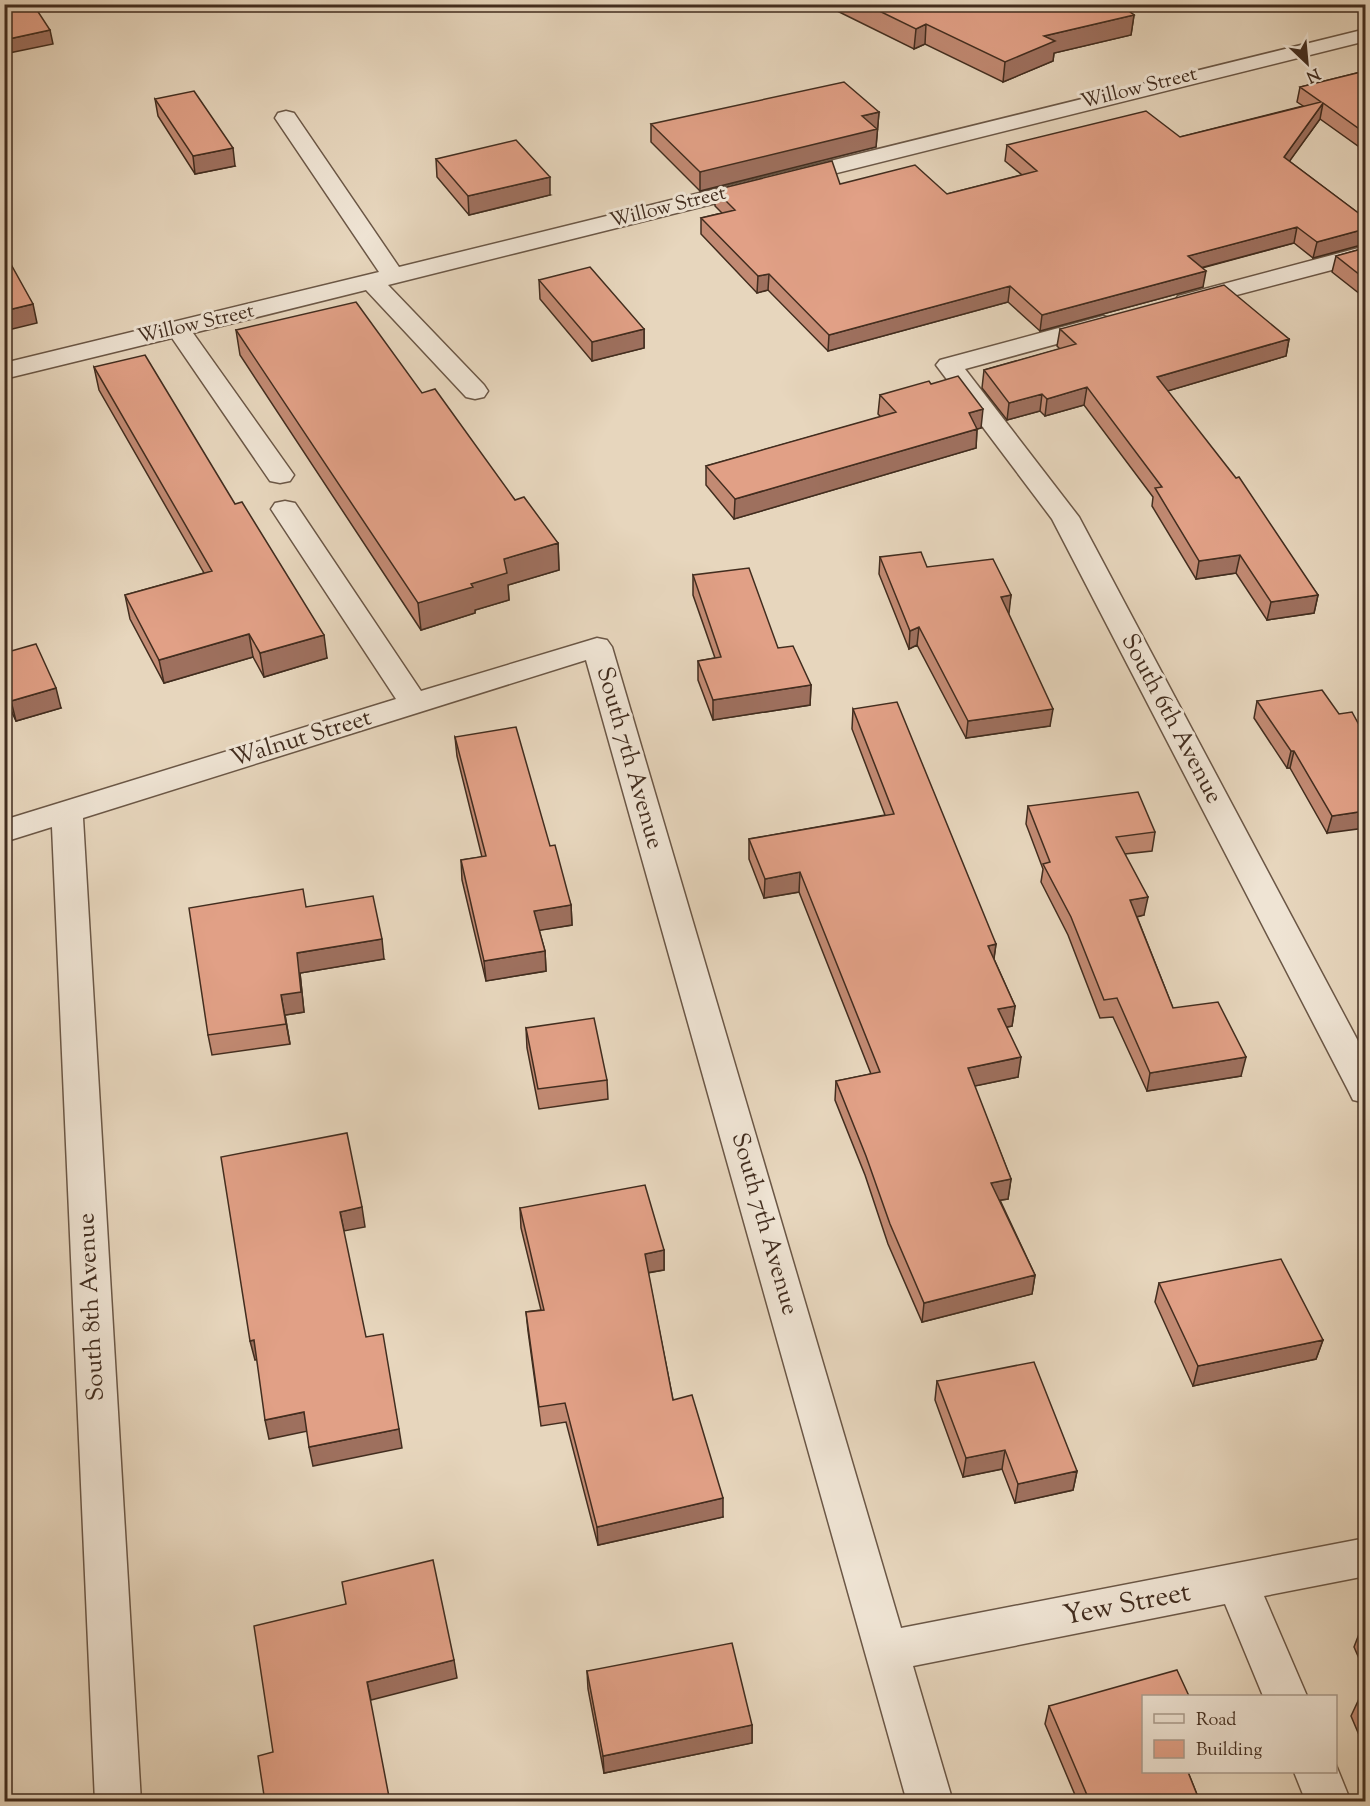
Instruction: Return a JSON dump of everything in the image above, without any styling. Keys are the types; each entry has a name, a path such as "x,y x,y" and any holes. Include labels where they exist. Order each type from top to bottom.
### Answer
{"street":[{"name":"Willow Street","path":"4,370 383,280 1182,78 1365,35"},
{"path":"286,118 383,280 475,391"},
{"path":"1169,306 1365,253"},
{"name":"South 6th Avenue","path":"1122,319 949,365 1065,517 1365,1089"},
{"path":"178,329 280,475"},
{"path":"285,509 414,704"},
{"name":"Walnut Street","path":"4,831 597,648"},
{"name":"South 7th Avenue","path":"597,648 930,1802"},
{"name":"South 8th Avenue","path":"67,812 118,1802"},
{"name":"Yew Street","path":"888,1651 1365,1557"},
{"path":"1237,1583 1285,1695"},
{"path":"1316,1773 1329,1802"}],"building":[{"path":"4,4 33,4 50,30 4,40"},
{"path":"865,4 1119,4 1134,15 1044,36 1055,41 1005,62 926,24 916,29"},
{"path":"1365,71 1365,133 1323,103 1284,157 1365,218 1365,229 1317,242 1297,227 1188,256 1206,271 1042,315 1010,286 829,335 769,274 758,276 701,218 735,210 715,190 832,161 840,184 915,165 947,194 1037,171 1007,145 1146,111 1180,137 1321,102 1300,87"},
{"path":"844,82 879,112 862,116 877,129 700,172 651,124"},
{"path":"194,91 233,148 193,156 155,99"},
{"path":"516,140 550,177 468,196 436,159"},
{"path":"1365,248 1365,279 1336,256"},
{"path":"4,259 8,259 33,304 4,311"},
{"path":"590,267 644,329 592,342 539,280"},
{"path":"1224,285 1289,339 1157,377 1236,478 1239,477 1318,595 1271,602 1240,555 1199,561 1155,488 1162,487 1087,387 1047,399 1042,394 1009,403 984,370 1076,344 1060,329"},
{"path":"356,302 422,393 435,389 515,500 524,497 558,543 504,559 507,573 471,584 473,587 418,603 236,330"},
{"path":"145,355 235,504 242,502 324,635 260,653 249,634 159,660 125,595 212,571 94,367"},
{"path":"958,376 983,409 969,413 977,429 735,499 706,466 896,412 880,395 929,381 931,384"},
{"path":"921,552 927,567 993,559 1011,595 1001,597 1053,709 968,721 919,627 910,631 880,557"},
{"path":"749,568 778,648 793,646 811,685 713,700 698,661 721,657 693,575"},
{"path":"36,644 56,688 11,701 4,687 4,653"},
{"path":"1322,690 1339,714 1352,712 1365,736 1365,811 1332,816 1294,751 1291,751 1257,701"},
{"path":"897,702 996,944 988,946 1015,1006 998,1009 1021,1057 968,1068 1011,1179 991,1183 1035,1275 924,1303 890,1224 836,1081 880,1072 800,872 765,879 749,839 894,814 853,709"},
{"path":"516,727 550,846 555,845 571,905 534,911 545,951 484,961 461,860 486,856 455,737"},
{"path":"1138,792 1155,832 1116,837 1148,897 1130,900 1173,1008 1218,1002 1246,1057 1150,1073 1117,998 1104,1000 1071,917 1043,864 1050,862 1028,806"},
{"path":"303,889 306,907 373,896 382,939 297,953 301,992 281,995 286,1024 208,1035 189,908"},
{"path":"594,1018 607,1080 538,1089 526,1028"},
{"path":"347,1133 362,1207 340,1212 366,1337 383,1334 399,1429 309,1447 304,1412 265,1420 254,1340 250,1341 221,1157"},
{"path":"645,1185 664,1250 645,1254 673,1400 692,1395 723,1498 597,1527 565,1403 539,1407 526,1312 544,1310 520,1208"},
{"path":"1281,1259 1323,1340 1198,1366 1159,1283"},
{"path":"1034,1362 1077,1471 1018,1484 1005,1450 966,1458 937,1381"},
{"path":"433,1560 454,1660 367,1682 390,1802 265,1802 258,1756 273,1752 254,1626 346,1604 342,1582"},
{"path":"732,1643 752,1725 603,1756 587,1671"},
{"path":"1177,1670 1189,1695 1142,1695 1142,1773 1188,1773 1200,1802 1090,1802 1049,1706"},
{"path":"1365,1698 1365,1715 1359,1699"}]}
